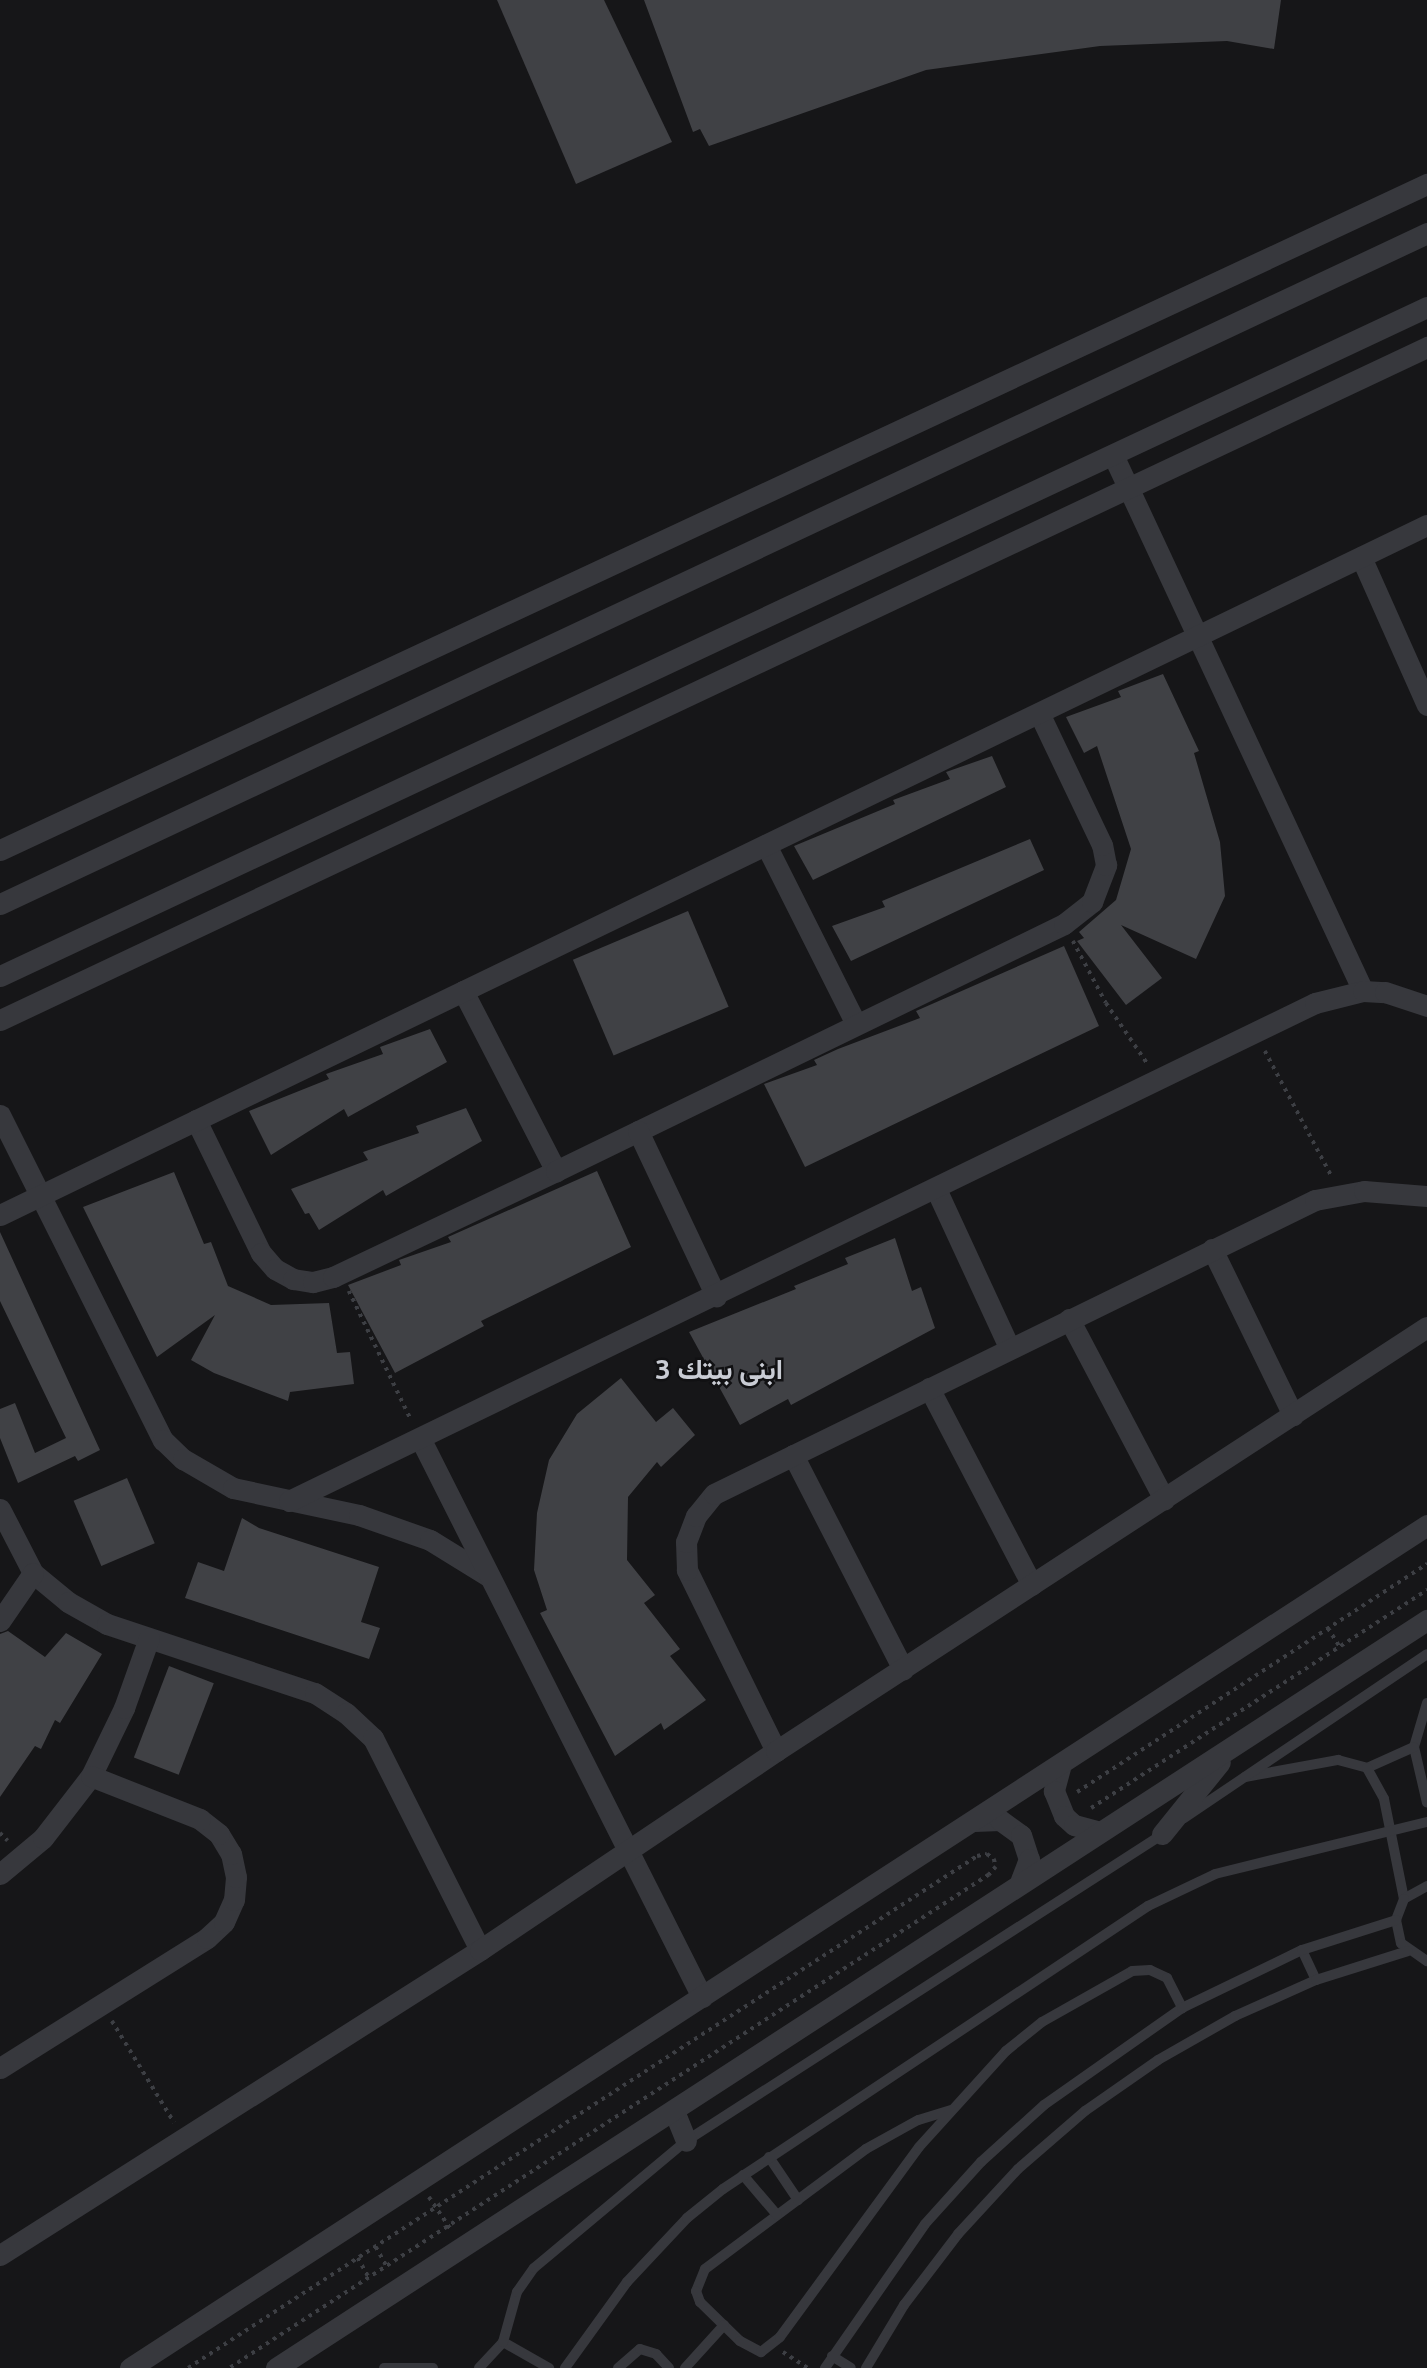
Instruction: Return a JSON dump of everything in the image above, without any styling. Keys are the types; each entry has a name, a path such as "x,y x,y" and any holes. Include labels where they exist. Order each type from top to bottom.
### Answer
{"street":[{"path":"0,850 1427,184"},
{"path":"0,904 1427,233"},
{"path":"0,976 1427,307"},
{"path":"0,1020 1427,347"},
{"path":"1114,455 1363,990"},
{"path":"0,1215 1427,525"},
{"path":"1361,557 1427,705"},
{"path":"196,1120 261,1253 275,1269 293,1279 313,1282 340,1274 556,1171 1064,923 1093,902 1106,865 1102,845 1039,713"},
{"path":"766,845 856,1024"},
{"path":"289,1501 421,1440 1327,999 1363,990 1427,1006"},
{"path":"463,991 556,1171"},
{"path":"0,1115 163,1440 207,1476 233,1488 359,1515 430,1540 490,1577"},
{"path":"638,1131 716,1296"},
{"path":"936,1189 1010,1349"},
{"path":"776,1751 687,1570 686,1542 696,1516 714,1494 1315,1200 1364,1191 1427,1196"},
{"path":"1212,1249 1293,1415"},
{"path":"1069,1319 1164,1499"},
{"path":"0,2255 480,1950 776,1751 1427,1328"},
{"path":"929,1388 1032,1584"},
{"path":"421,1440 702,1997"},
{"path":"793,1455 903,1669"},
{"path":"0,1509 33,1573 68,1602 107,1624 315,1693 346,1713 373,1738 480,1950"},
{"path":"131,2368 1427,1525"},
{"path":"0,1621 33,1573"},
{"path":"276,2368 1427,1620"},
{"path":"0,1874 43,1838 91,1776 124,1708 149,1638"},
{"path":"1162,1834 1233,1746"},
{"path":"1061,1764 1054,1791 1064,1816 1074,1825 1100,1832"},
{"path":"0,2068 207,1938 224,1922 234,1900 236,1877 231,1854 219,1834 200,1819 91,1776"},
{"path":"974,1821 1000,1820 1021,1835 1029,1859 1020,1883"},
{"path":"674,2111 686,2141"}],"lane":[{"path":"480,2368 503,2342 517,2292 534,2268 686,2141 1162,1834 1239,1778 1427,1654"},
{"path":"1427,1703 1415,1747 1427,1803"},
{"path":"1367,1768 1415,1747"},
{"path":"1239,1778 1338,1760 1367,1768 1378,1780 1404,1899 1396,1920 1401,1943 1408,1951 1427,1961"},
{"path":"565,2368 593,2325 661,2243 743,2175 1173,1891 1215,1874 1427,1822"},
{"path":"1404,1899 1427,1886"},
{"path":"825,2368 925,2224 981,2162 1044,2105 1182,2008 1302,1950 1396,1920"},
{"path":"1302,1950 1315,1980"},
{"path":"866,2368 904,2305 958,2234 1018,2169 1076,2119 1158,2060 1235,2015 1315,1980 1408,1951"},
{"path":"951,2110 918,2120 885,2138 705,2269 699,2278 696,2291 700,2302 751,2348 761,2352 772,2345 951,2110 1006,2051 1042,2022 1132,1971 1150,1970 1167,1979 1182,2008"},
{"path":"769,2157 798,2200"},
{"path":"743,2175 777,2215"},
{"path":"685,2368 724,2325"},
{"path":"503,2342 549,2368"},
{"path":"618,2368 640,2349 656,2354 669,2368"},
{"path":"832,2356 851,2368"},
{"path":"384,2368 433,2368"}],"path":[{"path":"1064,923 1106,1003 1159,1080"},
{"path":"1255,1033 1342,1195"},
{"path":"340,1274 421,1440"},
{"path":"1072,1795 1427,1564"},
{"path":"1082,1814 1427,1590"},
{"path":"1328,1628 1340,1648"},
{"path":"188,2368 978,1856 987,1854 994,1859 996,1867 989,1875 447,2224 230,2368"},
{"path":"102,2004 184,2139"},
{"path":"419,2181 462,2246"},
{"path":"376,2247 386,2264"},
{"path":"358,2258 369,2276"},
{"path":"772,2345 808,2368"}],"building":[{"path":"497,0 604,0 672,142 576,184"},
{"path":"644,0 1281,0 1274,49 1227,41 1100,46 926,70 709,146 700,129 693,132"},
{"path":"1163,674 1199,751 1194,753 1220,842 1225,896 1196,959 1121,925 1162,978 1126,1005 1077,941 1084,938 1079,932 1116,900 1131,849 1097,746 1084,753 1066,717 1121,697 1118,691"},
{"path":"992,756 1006,787 813,880 794,846 895,804 893,800 950,779 946,772"},
{"path":"1030,839 1044,870 851,961 832,926 885,907 882,901"},
{"path":"688,911 729,1007 614,1056 573,960"},
{"path":"1064,946 1099,1026 805,1167 764,1084 817,1065 814,1060 838,1049 920,1018 916,1011"},
{"path":"430,1029 447,1062 348,1117 344,1109 271,1155 249,1111 329,1079 326,1074 383,1054 380,1047"},
{"path":"466,1108 482,1141 386,1196 383,1190 319,1230 309,1213 305,1214 291,1189 368,1160 363,1152 419,1133 416,1126"},
{"path":"597,1171 631,1247 481,1321 484,1326 395,1373 348,1285 401,1265 399,1260 451,1242 448,1237"},
{"path":"174,1172 204,1244 211,1242 228,1286 271,1305 329,1303 337,1353 350,1352 354,1384 290,1392 288,1401 214,1373 191,1360 215,1315 157,1357 83,1207"},
{"path":"0,1232 100,1450 78,1461 75,1456 18,1483 0,1438 0,1409 15,1403 35,1453 66,1438 0,1301"},
{"path":"895,1238 912,1291 921,1287 935,1328 791,1405 788,1399 740,1425 689,1332 796,1289 794,1286 848,1264 845,1258"},
{"path":"621,1378 656,1422 673,1408 695,1435 661,1467 657,1462 628,1497 627,1560 655,1595 644,1603 680,1649 670,1656 706,1700 664,1730 661,1723 615,1756 540,1613 547,1610 534,1570 537,1513 549,1460 577,1414"},
{"path":"127,1478 155,1543 101,1566 74,1501"},
{"path":"242,1518 259,1528 379,1567 361,1622 380,1628 369,1659 185,1598 198,1562 224,1571"},
{"path":"8,1631 45,1657 66,1633 102,1654 60,1723 55,1720 41,1749 35,1746 0,1797 0,1634"},
{"path":"169,1666 214,1683 179,1775 134,1757"}],"district":[{"name":"ابنى بيتك 3","path":"719,1369"}]}
